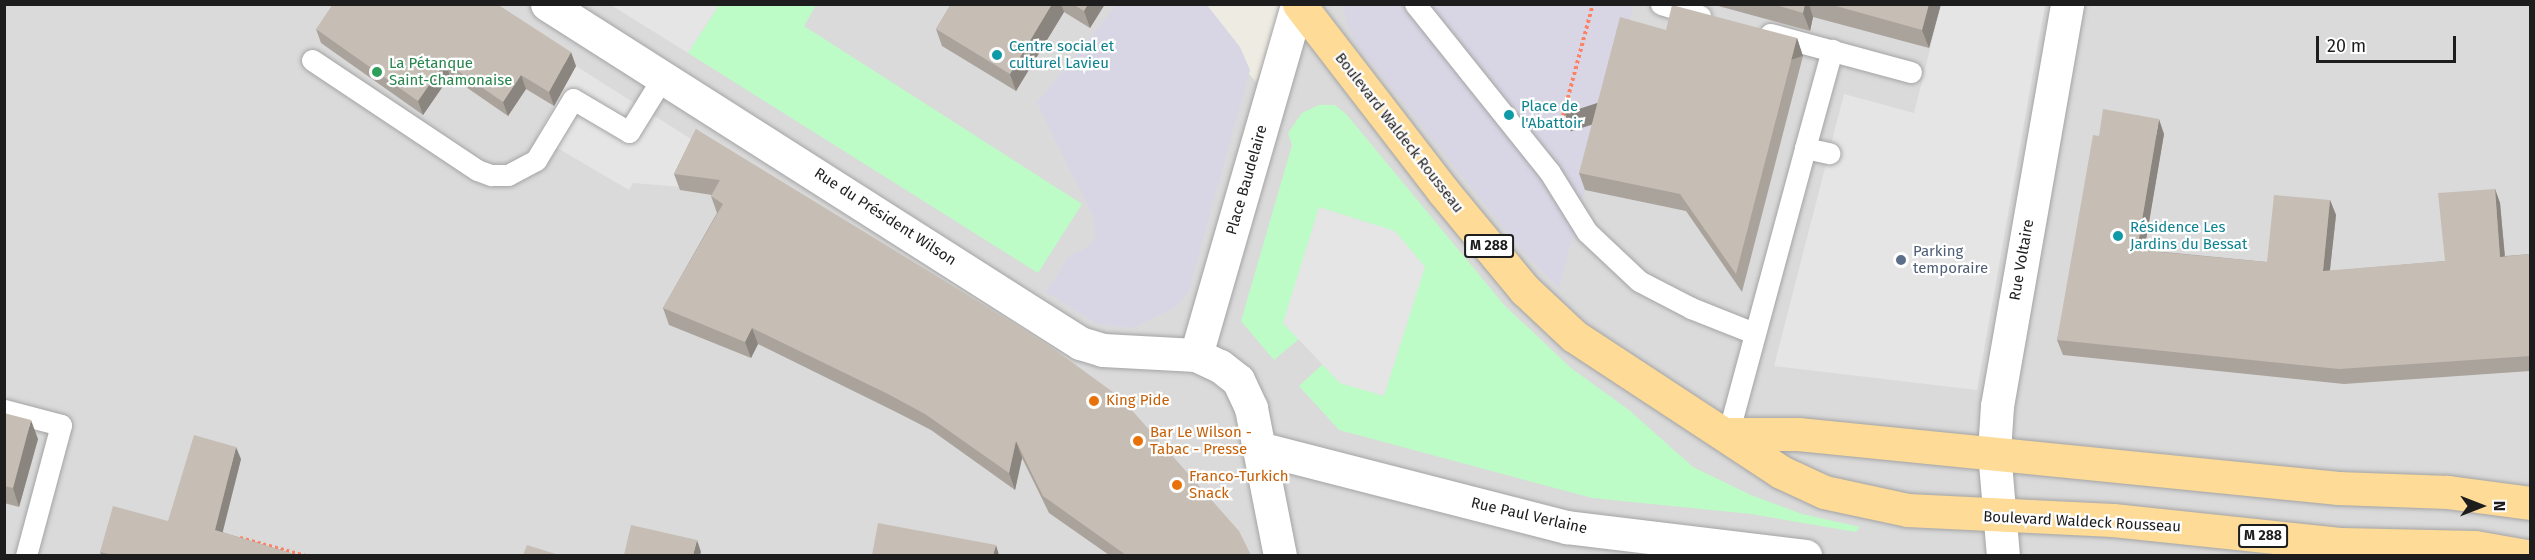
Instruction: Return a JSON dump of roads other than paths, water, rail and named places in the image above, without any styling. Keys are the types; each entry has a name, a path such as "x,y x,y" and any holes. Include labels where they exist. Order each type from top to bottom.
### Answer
{"main road":[{"name":"Boulevard Waldeck Rousseau","path":"1298,4 1443,191 1525,290 1574,336 1629,375 1728,434 1781,472 1824,492 1879,507 2000,517 2113,520 2345,550 2433,544 2526,555"},
{"path":"1728,434 1798,434 2338,488 2448,492 2530,503"}],"street":[{"name":"Rue du Président Wilson","path":"547,4 1080,343 1103,350 1196,355 1220,366 1238,380 1251,408 1259,448"},
{"name":"Place Baudelaire","path":"1196,355 1298,4"},
{"name":"Rue Voltaire","path":"2003,555 1994,452 1996,406 2067,4"},
{"path":"1259,448 1280,555"},
{"name":"Rue Paul Verlaine","path":"1259,448 1567,527 1805,555"}],"lane":[{"path":"1415,4 1548,171 1587,232 1639,281 1691,308 1754,333"},
{"path":"1661,4 1718,21"},
{"path":"1752,30 1911,72"},
{"path":"1728,434 1832,50"},
{"path":"312,60 477,170 491,175 508,175 536,160 573,99 629,132 663,77"},
{"path":"1805,148 1829,153"},
{"path":"4,410 61,425 27,555"}],"place":[{"name":"Centre social et culturel Lavieu","path":"997,55"},
{"name":"La Pétanque Saint-Chamonaise","path":"377,72"},
{"name":"Place de l'Abattoir","path":"1509,115"},
{"name":"Résidence Les Jardins du Bessat","path":"2118,236"},
{"name":"Parking temporaire","path":"1901,260"},
{"name":"King Pide","path":"1094,401"},
{"name":"Bar Le Wilson - Tabac - Presse","path":"1138,441"},
{"name":"Franco-Turkich Snack","path":"1177,485"}]}
